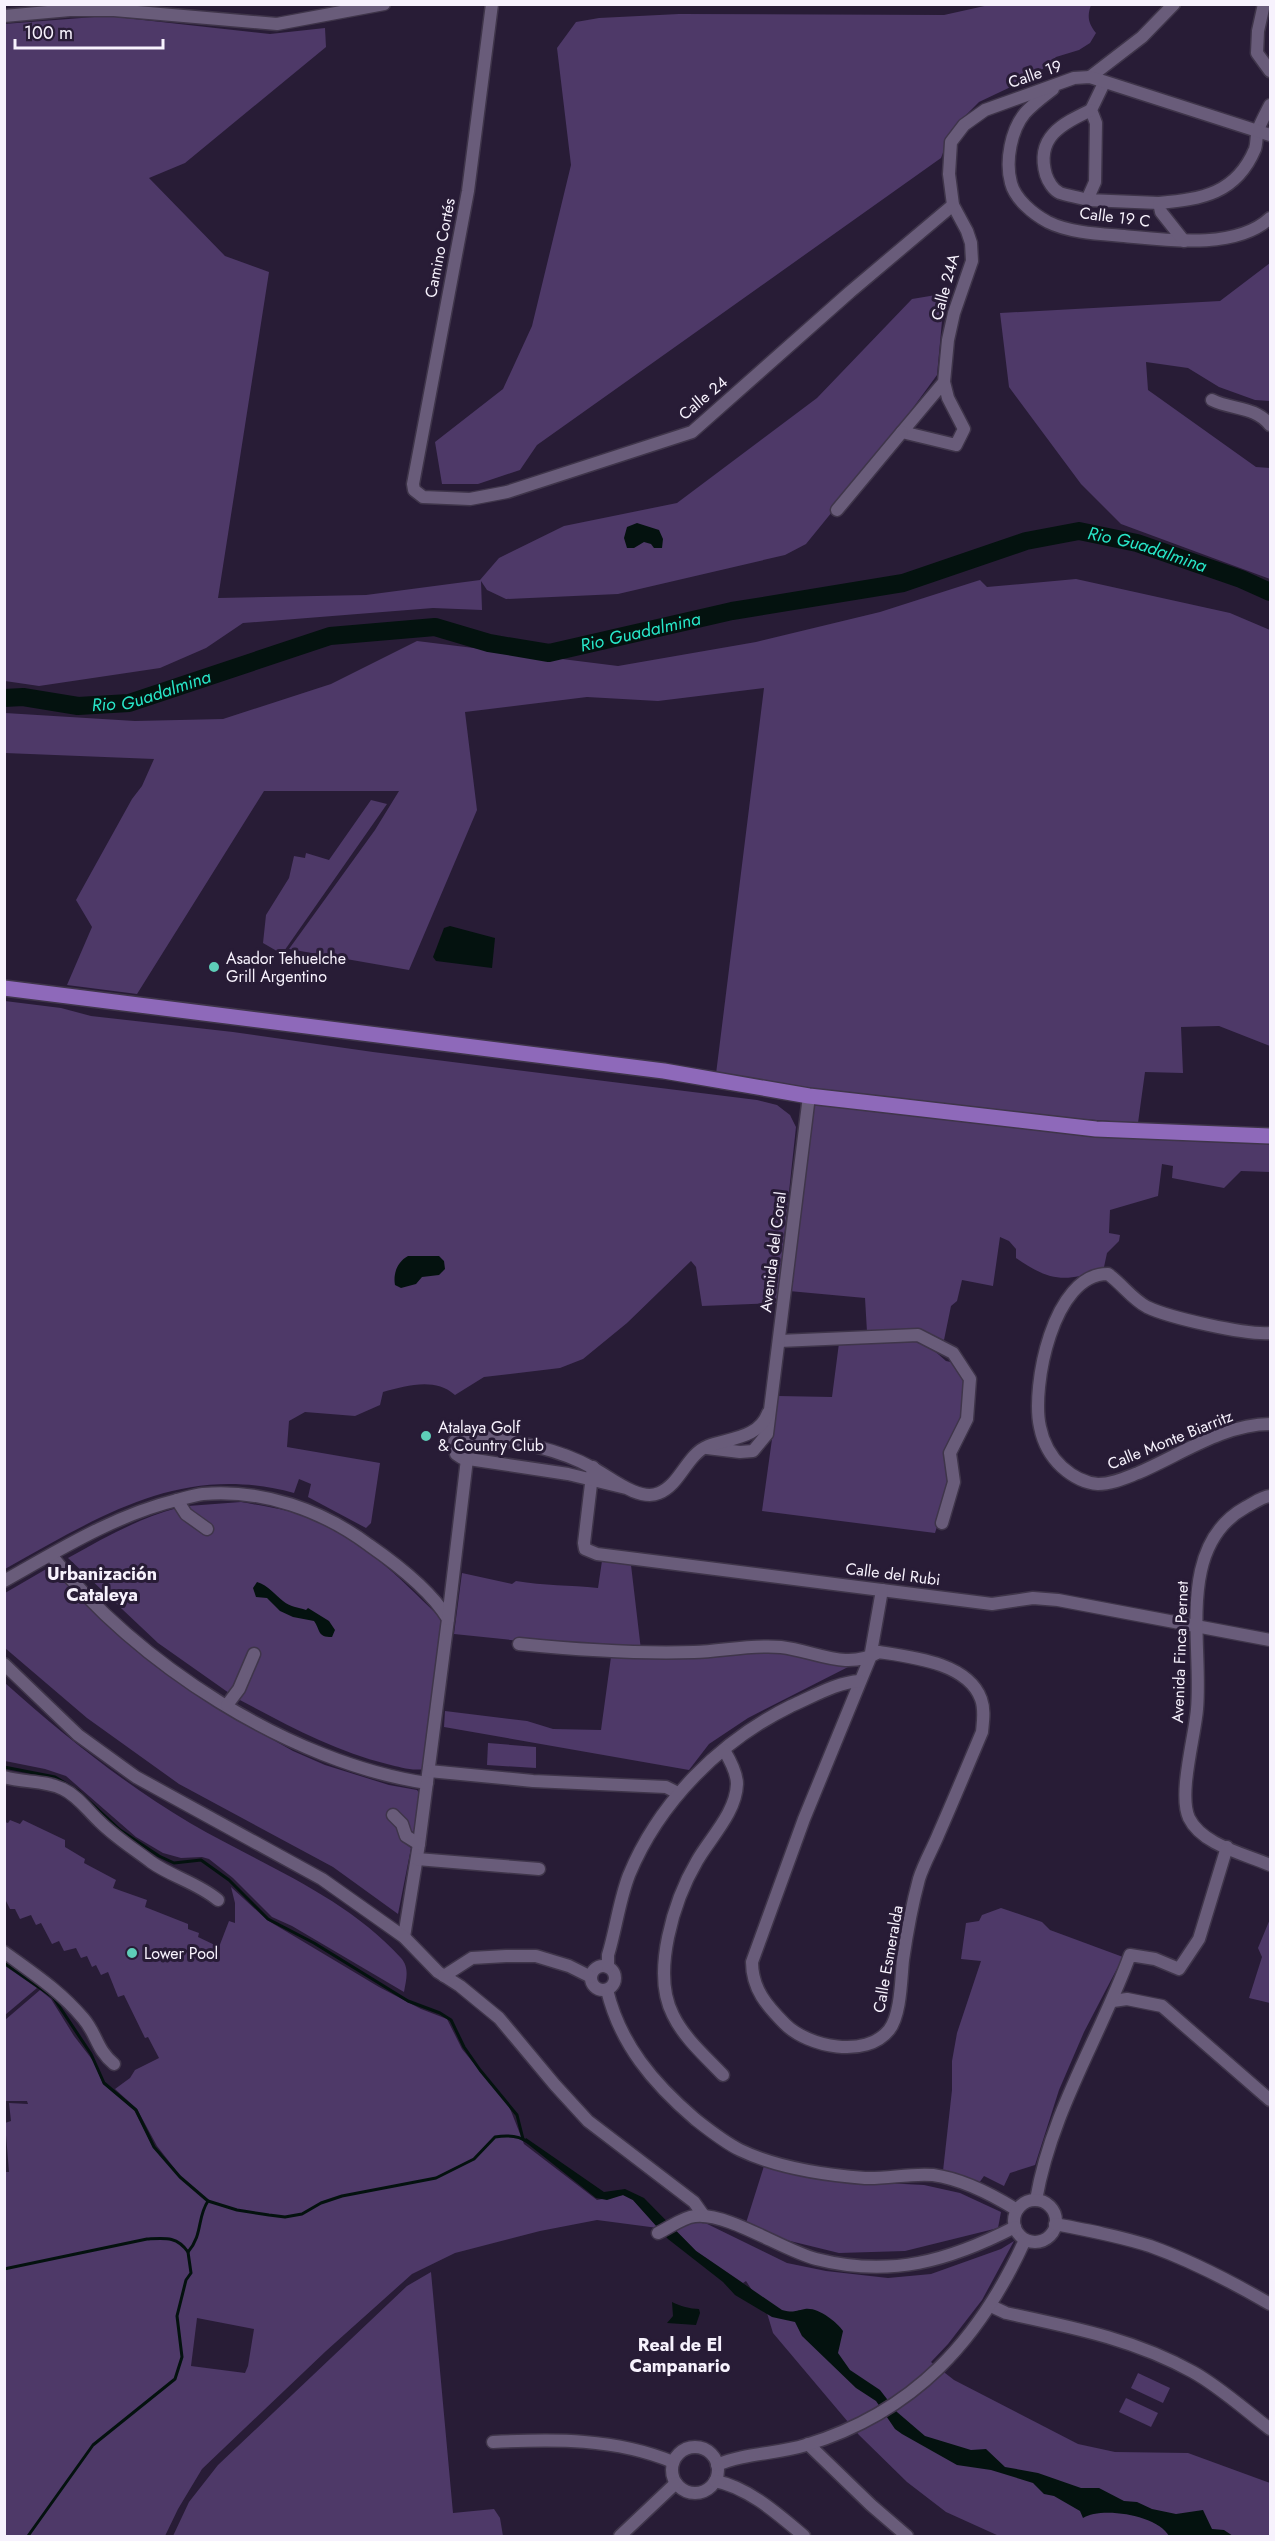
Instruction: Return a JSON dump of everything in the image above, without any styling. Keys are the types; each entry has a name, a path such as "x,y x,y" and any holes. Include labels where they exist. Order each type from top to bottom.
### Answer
{"main road":[{"path":"4,988 664,1071 809,1096 1096,1130 1270,1136"}],"street":[{"path":"7,12 82,8 277,24 384,4"},
{"name":"Camino Cortés","path":"417,494 413,484 424,390 468,191 492,4"},
{"path":"1174,4 1142,37 1090,77 1270,135"},
{"path":"1264,4 1258,31 1257,53 1270,70"},
{"name":"Calle 19","path":"953,205 949,154 951,142 964,125 985,110 1002,102 1056,86 1074,78 1090,77"},
{"path":"1104,83 1091,110 1068,121 1053,133 1046,143 1043,160 1048,181 1058,192 1087,200 1159,203 1197,199 1219,190 1239,175 1255,148 1257,132 1270,105"},
{"name":"Calle 19 C","path":"1056,86 1024,113 1012,135 1010,162 1011,183 1021,202 1048,222 1089,233 1184,241 1222,238 1246,233 1270,218"},
{"path":"1087,200 1095,182 1096,123 1091,110"},
{"path":"1095,182 1110,201"},
{"path":"1159,203 1161,212 1184,241"},
{"name":"Calle 24A","path":"902,432 956,444 964,429 948,398 944,382 948,340 954,313 972,261 969,237 961,215 953,205"},
{"name":"Calle 24","path":"417,494 429,498 470,499 507,492 692,432 850,292 953,205"},
{"path":"837,510 944,382"},
{"path":"1212,400 1222,405 1256,412 1270,425"},
{"name":"Avenida del Coral","path":"592,1473 626,1488 650,1495 659,1493 704,1448 724,1440 748,1436 765,1422 779,1341 809,1096"},
{"name":"Calle Monte Biarritz","path":"1270,1333 1249,1333 1163,1313 1146,1306 1108,1274 1100,1274 1071,1293 1060,1309 1050,1330 1042,1363 1038,1403 1039,1425 1045,1445 1055,1461 1075,1477 1098,1484 1127,1477 1239,1429 1270,1424"},
{"path":"779,1341 918,1335 953,1353 970,1379 967,1419 950,1453 954,1482 942,1523"},
{"path":"466,1434 535,1444 592,1473 568,1474 467,1459 459,1457 453,1446 456,1439 466,1434"},
{"path":"404,1937 420,1844 467,1459"},
{"name":"Calle del Rubi","path":"592,1473 585,1549 597,1554 992,1604 1033,1598 1059,1600 1270,1640"},
{"path":"4,1581 91,1533 149,1507 202,1494 258,1495 319,1515 345,1527 381,1554 442,1608 448,1619"},
{"name":"Avenida Finca Pernet","path":"1270,1496 1234,1513 1219,1531 1199,1569 1197,1709 1186,1786 1189,1817 1203,1835 1270,1864"},
{"path":"177,1500 186,1514 207,1529"},
{"path":"51,1555 72,1582 115,1623 176,1673 227,1705 316,1752 351,1764 428,1777 666,1787 678,1793"},
{"name":"Calle Esmeralda","path":"870,1658 879,1652 945,1667 962,1677 981,1698 984,1711 982,1732 920,1877 908,1926 893,2023 879,2039 856,2046 838,2048 807,2040 792,2031 771,2010 757,1990 752,1973 752,1962 804,1819 870,1658 882,1590"},
{"path":"519,1644 625,1653 696,1652 775,1646 796,1648 844,1661 857,1662 870,1658"},
{"path":"227,1705 239,1689 254,1654"},
{"path":"4,1664 78,1734 136,1777 322,1879 404,1937 444,1976 499,2018 588,2121 694,2202 704,2216"},
{"path":"444,1976 472,1958 536,1956 569,1966 591,1977 595,1988 607,1990 613,1985 615,1977 608,1967 608,1955 629,1877 652,1829 678,1793 724,1750 770,1716 812,1696 851,1681 860,1681"},
{"path":"723,2075 681,2029 672,2014 664,1982 674,1915 684,1886 734,1801 737,1783 732,1765 724,1750"},
{"path":"4,1777 48,1784 63,1789 74,1796 102,1824 151,1861 168,1873 206,1890 218,1900"},
{"path":"393,1815 402,1824 406,1836 420,1844"},
{"path":"1035,2200 1040,2175 1072,2083 1113,2001 1130,1955 1155,1959 1179,1969 1199,1939 1227,1847"},
{"path":"417,1859 539,1869"},
{"path":"4,1952 52,1985 67,2000 86,2022 102,2054 114,2064"},
{"path":"591,1977 596,1968 608,1967"},
{"path":"607,1990 612,2010 639,2063 676,2102 705,2127 740,2150 773,2161 823,2172 866,2178 933,2175 957,2181 1017,2210"},
{"path":"1113,2001 1127,1999 1162,2006 1270,2100"},
{"path":"1035,2200 1042,2201 1052,2209 1055,2224 1052,2234 1035,2242 1025,2240 1015,2227 1017,2210 1023,2204 1035,2200"},
{"path":"658,2233 693,2216 704,2216 732,2224 816,2259 864,2265 897,2266 931,2262 980,2246 1015,2227"},
{"path":"1055,2224 1117,2236 1160,2250 1181,2258 1270,2304"},
{"path":"717,2465 731,2459 775,2453 808,2444 868,2420 900,2400 952,2355 991,2306 1025,2240"},
{"path":"991,2306 1006,2313 1104,2334 1150,2350 1195,2373 1270,2429"},
{"path":"493,2442 572,2440 621,2447 673,2462"},
{"path":"808,2444 907,2536"},
{"path":"696,2447 712,2454 717,2465 716,2481 704,2492 684,2491 676,2484 672,2473 673,2462 680,2452 696,2447"},
{"path":"716,2481 729,2483 762,2503 804,2536"},
{"path":"620,2536 676,2484"}],"shaded area":[{"path":"989,5 1091,5 1089,19 1096,33 1090,43 1079,50 1056,57 1036,75 979,102 952,129 941,158 537,445 520,470 478,484 442,484 435,442 503,389 532,326 571,165 557,48 576,22 599,18 679,14 944,15"},
{"path":"107,16 270,34 325,28 326,47 185,163 149,178 225,256 269,272 218,598 366,595 480,580 499,558 564,526 677,503 817,398 912,299 936,295 942,321 937,375 880,453 806,544 785,555 618,594 506,599 487,590 481,581 482,610 433,608 243,623 206,648 160,668 39,686 5,681 4,24"},
{"path":"1270,263 1270,401 1255,400 1219,387 1188,368 1146,362 1148,390 1256,467 1270,468 1270,579 1121,524 1081,484 1009,387 1000,313 1220,301"},
{"path":"637,523 659,530 663,539 662,548 654,548 651,544 644,542 634,548 627,548 624,538 627,527"},
{"path":"1076,579 1230,613 1270,630 1270,1046 1219,1026 1181,1027 1183,1073 1145,1072 1138,1123 1012,1114 716,1074 764,688 658,701 587,697 465,712 477,810 409,970 289,949 375,830 399,791 264,791 137,994 67,985 92,927 76,900 132,799 142,786 154,759 5,753 5,713 135,721 223,719 331,684 417,641 618,666 756,642 880,612 980,580 987,587"},
{"path":"371,800 387,804 282,954 263,943 266,915 289,878 294,856 305,858 306,853 329,860"},
{"path":"450,926 495,938 492,968 436,961 433,957 444,928"},
{"name":"Atalaya Golf & Country Club","path":"5,1001 61,1008 91,1016 233,1032 373,1052 757,1100 777,1105 790,1115 796,1127 777,1303 702,1306 696,1267 691,1261 627,1323 583,1359 560,1368 484,1377 455,1395 438,1386 420,1384 401,1387 383,1392 380,1405 355,1416 305,1412 289,1421 287,1447 380,1463 371,1523 366,1528 308,1497 311,1484 299,1479 294,1493 253,1485 214,1484 178,1490 142,1500 74,1531 5,1569"},
{"path":"818,1102 1270,1141 1270,1172 1241,1171 1224,1188 1172,1178 1173,1166 1162,1164 1158,1196 1110,1210 1109,1233 1120,1235 1119,1241 1107,1253 1104,1267 1079,1276 1058,1278 1038,1272 1016,1258 1016,1249 1009,1241 1000,1237 993,1286 962,1280 957,1301 951,1306 944,1340 923,1331 867,1332 865,1298 789,1291 812,1109"},
{"path":"408,1256 439,1256 444,1261 445,1269 439,1275 422,1277 416,1284 401,1288 395,1285 395,1273 401,1262"},
{"path":"923,1341 946,1361 955,1363 963,1375 966,1406 959,1424 949,1489 935,1533 762,1511 778,1396 832,1397 839,1343"},
{"path":"241,1502 303,1515 339,1532 386,1566 442,1619 424,1769 401,1767 348,1752 238,1699 252,1676 258,1660 252,1650 243,1671 229,1693 158,1643 68,1558 134,1523 177,1508 190,1524 208,1535 209,1525 188,1506"},
{"path":"602,1561 631,1565 641,1650 588,1648 454,1634 462,1573 512,1584 516,1581 598,1588"},
{"path":"48,1568 153,1662 223,1712 293,1751 325,1765 389,1785 417,1790 420,1794 413,1836 400,1813 394,1811 394,1821 398,1831 403,1841 411,1848 398,1914 333,1867 179,1784 87,1718 5,1648 5,1593"},
{"path":"257,1582 288,1605 306,1610 308,1608 329,1621 335,1630 332,1637 322,1635 314,1621 293,1617 280,1611 267,1598 256,1597 253,1588"},
{"path":"768,1650 833,1665 852,1665 748,1718 709,1744 689,1770 444,1727 445,1711 527,1721 553,1729 601,1730 611,1657"},
{"path":"5,1683 71,1740 141,1792 190,1823 301,1883 354,1916 379,1936 404,1962 407,1974 404,1992 292,1926 272,1917 233,1878 209,1859 181,1858 163,1853 136,1837 66,1776 5,1761"},
{"path":"488,1743 536,1747 536,1768 487,1765"},
{"path":"10,1820 20,1824 23,1820 65,1840 65,1847 85,1859 84,1863 116,1880 113,1888 147,1900 145,1907 188,1924 188,1929 199,1933 198,1937 219,1947 229,1921 235,1923 235,1903 231,1887 267,1920 379,1987 421,2009 447,2019 462,2049 509,2106 524,2144 597,2200 623,2195 633,2200 658,2228 597,2220 540,2231 455,2253 412,2274 326,2351 202,2469 165,2536 5,2536 4,2172 9,2172 5,2123 11,2121 9,2103 28,2104 27,2101 5,2101 5,2020 40,1990 51,1999 74,2036 94,2062 103,2084 134,2110 153,2147 178,2173 157,2146 137,2109 115,2089 130,2078 135,2070 159,2058 148,2037 145,2038 124,1995 118,1997 108,1972 101,1975 96,1965 92,1967 87,1956 81,1958 76,1948 64,1951 59,1941 52,1944 41,1923 36,1925 31,1915 20,1919 15,1909 10,1909 5,1899 5,1822 8,1823","holes":["197,2318 254,2329 245,2373 191,2366"]},
{"path":"1001,1908 1042,1922 1050,1930 1123,1957 1084,2032 1059,2090 1035,2165 1010,2173 1004,2186 984,2176 979,2183 943,2171 952,2090 952,2061 957,2033 981,1961 961,1959 966,1923 979,1921 982,1915"},
{"path":"1270,1919 1270,2003 1249,1998 1262,1957 1258,1948"},
{"path":"4,1965 37,1988 5,2015 4,2015"},
{"path":"526,2138 604,2192 625,2189 644,2198 696,2251 782,2310 792,2312 805,2309 816,2310 832,2320 843,2331 838,2353 850,2370 880,2390 897,2412 925,2436 971,2450 986,2449 1005,2467 1038,2473 1081,2488 1099,2488 1124,2501 1137,2502 1152,2509 1176,2514 1203,2510 1212,2529 1224,2530 1233,2536 1169,2536 1163,2529 1142,2518 1115,2513 1091,2514 1083,2518 1080,2511 1054,2496 1044,2494 1033,2483 991,2470 957,2465 895,2429 876,2401 856,2388 802,2336 795,2322 772,2317 735,2295 723,2282 668,2239 633,2200 623,2195 607,2200 596,2198 524,2141"},
{"path":"764,2166 826,2180 924,2185 960,2193 1001,2212 998,2228 905,2251 839,2253 786,2240 746,2223"},
{"path":"695,2218 787,2263 826,2271 888,2278 931,2274 1001,2249 1014,2241 982,2300 931,2362 954,2380 1078,2444 1115,2452 1188,2453 1270,2483 1270,2536 999,2536 946,2512 907,2482 859,2435 773,2333 767,2313 746,2281 743,2283 696,2251 675,2230"},
{"path":"431,2272 453,2513 494,2509 500,2518 503,2536 173,2536 189,2502 218,2465 407,2286"},
{"path":"672,2302 699,2309 696,2325 667,2323 673,2316"},
{"path":"1138,2373 1170,2388 1163,2403 1131,2388"},
{"path":"1126,2398 1158,2413 1151,2427 1119,2412"}],"waterway":[{"name":"Rio Guadalmina","path":"4,698 23,697 78,706 129,703 330,636 435,627 489,643 549,653 732,611 903,583 1026,541 1079,531 1137,543 1241,579 1270,592"},
{"path":"4,1767 55,1777 78,1791 120,1830 159,1856 174,1863 201,1860 229,1880 268,1919 314,1943 408,2001 440,2013 451,2020 464,2047 517,2115 523,2139"},
{"path":"4,1963 53,1997 91,2054 104,2083 136,2110 154,2147 180,2177 208,2201 237,2210 269,2215 285,2217 302,2214 321,2203 342,2196 436,2178 474,2159 495,2137 512,2136 528,2142"},
{"path":"28,2536 93,2445 175,2379 182,2357 177,2316 186,2280 191,2273 188,2252 196,2239 202,2213 208,2201"},
{"path":"4,2269 147,2239 165,2238 175,2241 188,2252"}],"place":[{"name":"Asador Tehuelche Grill Argentino","path":"214,967"},
{"name":"Atalaya Golf & Country Club","path":"426,1436"},
{"name":"Lower Pool","path":"132,1953"}],"district":[{"name":"Urbanización Cataleya","path":"102,1584"},
{"name":"Real de El Campanario","path":"680,2355"}]}
